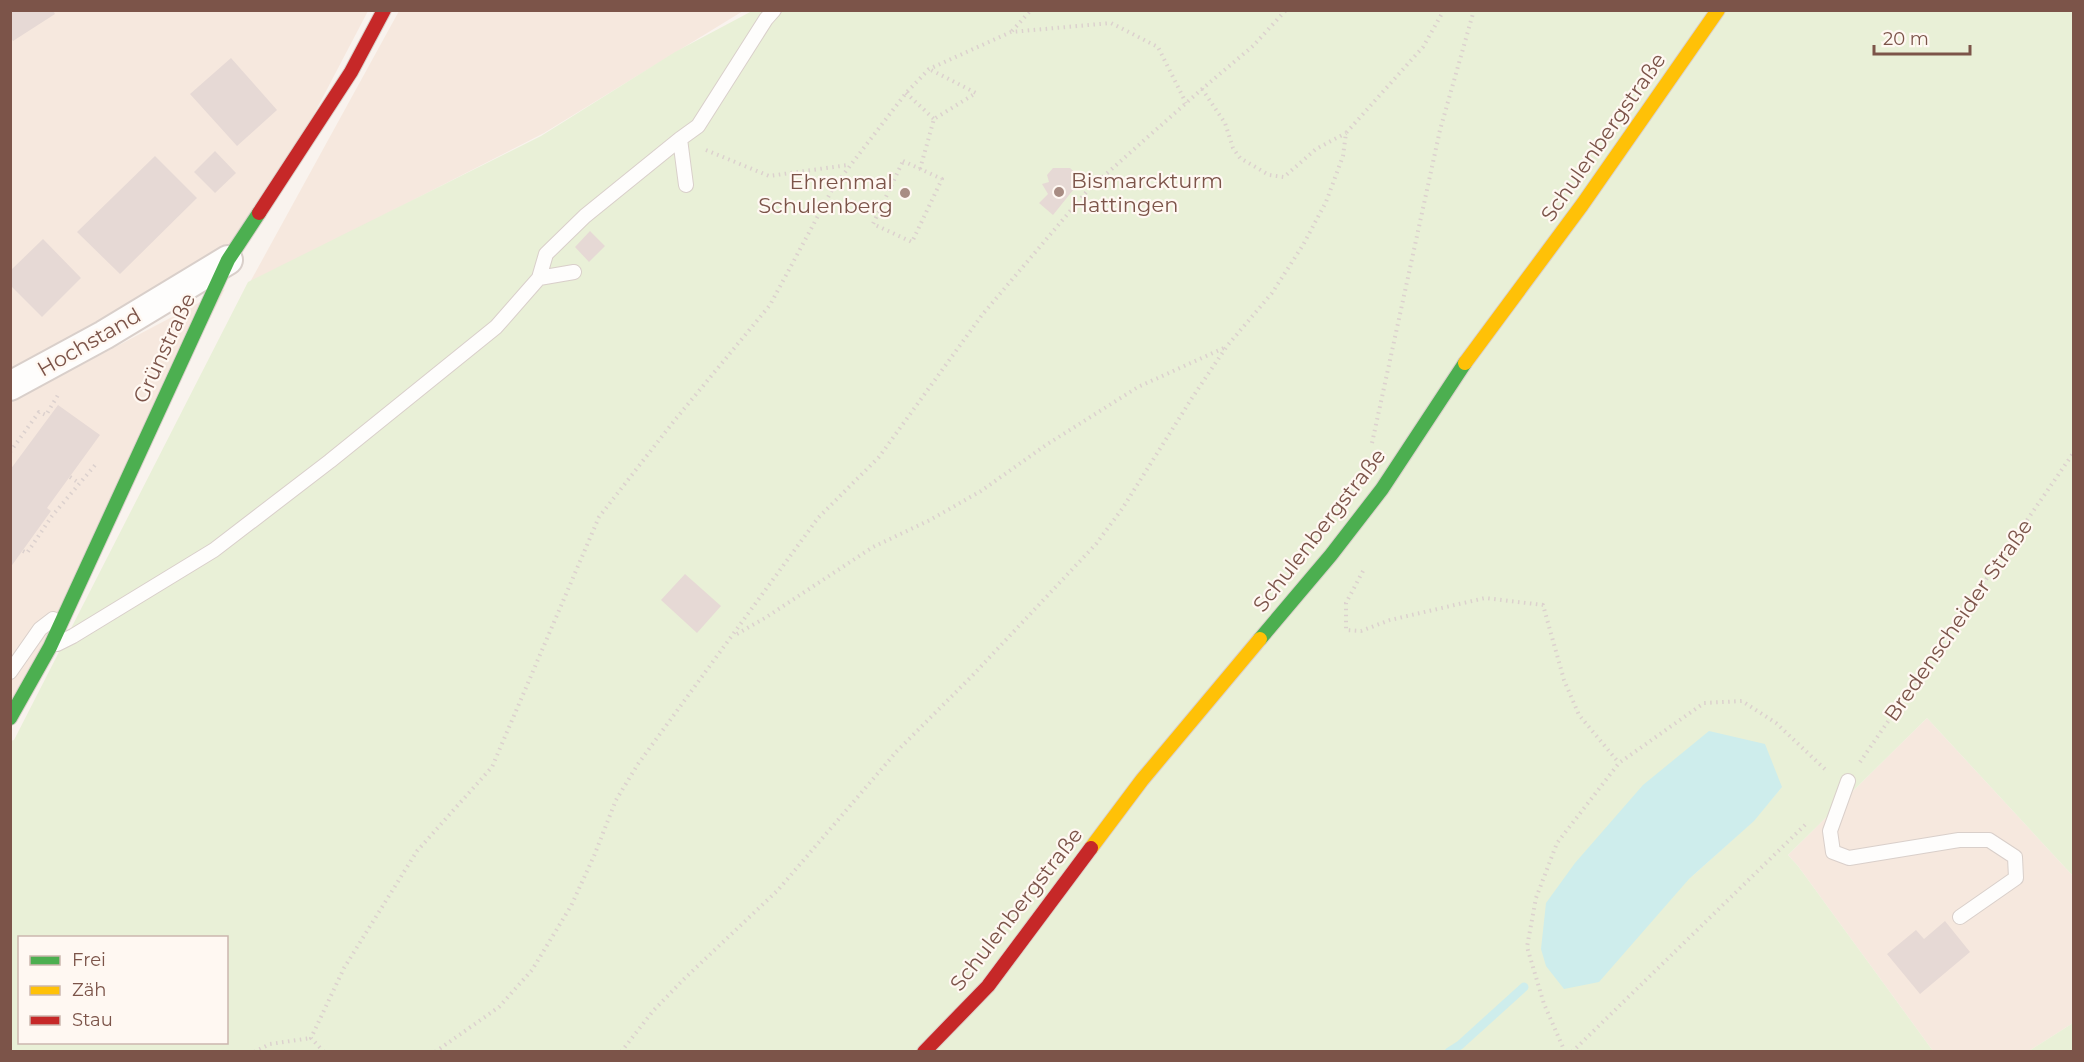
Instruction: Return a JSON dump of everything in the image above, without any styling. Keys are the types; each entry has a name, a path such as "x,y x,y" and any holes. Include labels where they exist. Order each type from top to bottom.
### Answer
{"street":[{"name":"Grünstraße","path":"10,718 50,647 228,260 351,72 384,10"},
{"name":"Schulenbergstraße","path":"924,1052 988,986 1142,780 1332,555 1382,489 1472,352 1582,206 1718,10"},
{"name":"Hochstand","path":"10,386 104,335 228,260"}],"lane":[{"path":"50,647 73,636 214,550 330,461 496,327 539,278 546,254 585,216 698,126 774,10"},
{"path":"680,139 687,185"},
{"path":"539,278 573,272"},
{"path":"10,672 40,629 69,606"},
{"path":"1845,785 1830,831 1833,852 1849,858 1959,840 1989,840 2015,857 2016,878 1960,917"}],"path":[{"path":"1011,32 1031,10"},
{"path":"435,1052 499,1007 532,970 571,906 616,800 638,764 733,636 783,563 818,518 879,457 982,315 1088,190 1253,46 1286,10"},
{"path":"1202,89 1225,123 1233,148 1240,158 1269,175 1284,177 1316,149 1346,133 1423,47 1444,10"},
{"path":"1382,489 1371,450 1440,130 1474,10"},
{"path":"311,1038 344,968 417,851 492,767 599,517 674,421 770,305 833,188 906,93 929,69 1011,32 1110,23 1158,47 1186,104"},
{"path":"920,169 934,119 976,93 929,69"},
{"path":"906,93 934,119"},
{"path":"621,1052 653,1011 778,890 897,751 972,676 1096,544 1128,500 1227,346 1272,292 1303,245 1326,202 1343,156 1346,133"},
{"path":"680,139 769,176 849,165"},
{"path":"903,161 920,169 942,179 912,242 873,224 903,161"},
{"path":"733,636 873,548 930,520 981,491 1138,387 1227,346"},
{"path":"10,452 39,411 46,415 67,380 55,361"},
{"name":"Bredenscheider Straße","path":"1845,785 2073,452"},
{"path":"22,551 27,553 52,516 103,458"},
{"path":"70,477 79,483"},
{"path":"1366,566 1346,603 1346,630 1361,631 1390,620 1485,598 1543,605 1564,680 1579,715 1619,763"},
{"path":"1565,1052 1544,1004 1527,947 1536,898 1557,843 1619,763 1704,703 1742,701 1776,723 1845,785"},
{"path":"1572,1052 1808,821"},
{"path":"254,1052 270,1044 311,1038"},
{"path":"311,1038 324,1052"}],"shaded area":[{"path":"11,11 368,11 239,257 11,376"},
{"path":"399,11 743,11 544,133 249,284"},
{"path":"225,289 11,706 11,402"},
{"path":"1927,718 2073,876 2073,1023 2029,1051 1933,1051 1788,855"}],"green space":[{"path":"752,11 2073,11 2073,876 1927,718 1788,855 1933,1051 11,1051 10,741 14,740 248,282 541,136 675,52","holes":["1782,787 1753,821 1689,879"]},
{"path":"2073,1023 2073,1051 2029,1051"}],"water":[{"path":"1709,731 1765,744 1782,787 1754,821 1689,879 1599,982 1564,989 1546,966 1541,949 1546,903 1575,863 1643,785"}],"building":[{"path":"10,10 53,10 55,14 13,41 10,37"},
{"path":"231,58 277,110 237,146 190,94"},
{"path":"215,151 236,173 215,193 194,172"},
{"path":"155,156 197,198 120,274 77,232"},
{"name":"Bismarckturm Hattingen","path":"1053,168 1070,168 1082,179 1053,215 1039,203 1048,194 1042,184 1049,182 1047,175"},
{"path":"590,231 605,246 589,262 575,247"},
{"path":"43,239 81,278 42,317 10,285 10,271"},
{"path":"58,405 100,435 47,508 51,511 10,568 10,470"},
{"path":"685,574 721,606 697,633 661,600"},
{"path":"1945,921 1970,952 1920,994 1887,954 1916,930 1924,939"}],"waterway":[{"path":"1449,1052 1460,1045 1524,987"}],"traffic: fast":[{"path":"10,718 50,647 228,260 259,213"},
{"path":"1260,639 1331,555 1382,489 1465,363"}],"traffic: slow":[{"path":"1465,363 1582,205 1718,10"},
{"path":"1091,848 1142,780 1260,639"}],"traffic: jam":[{"path":"259,213 351,72 384,10"},
{"path":"924,1052 988,986 1091,848"}],"place":[{"name":"Bismarckturm Hattingen","path":"1059,192"},
{"name":"Ehrenmal Schulenberg","path":"905,193"}]}
